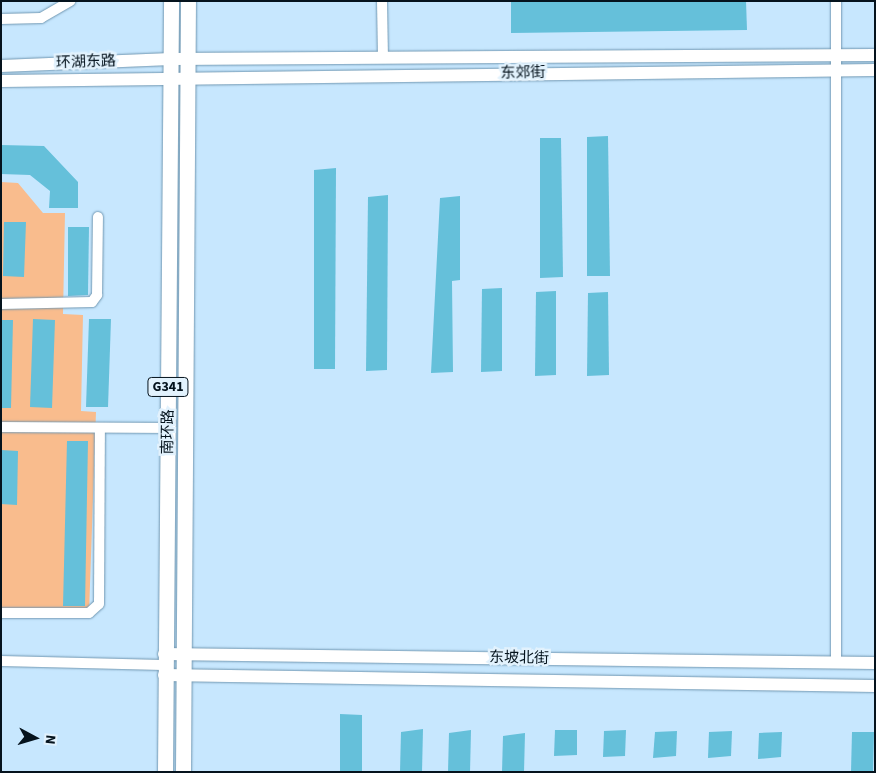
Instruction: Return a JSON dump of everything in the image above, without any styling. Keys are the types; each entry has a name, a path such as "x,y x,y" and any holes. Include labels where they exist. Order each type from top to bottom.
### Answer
{"highway":[{"name":"南环路","path":"165,772 164,665 168,428 171,1"},
{"name":"南环路","path":"183,772 188,1"}],"main road":[{"name":"东郊街","path":"171,59 875,55"},
{"name":"环湖东路","path":"1,66 171,59"},
{"name":"东郊街","path":"171,77 875,70"},
{"name":"环湖东路","path":"1,81 171,77"},
{"name":"东坡北街","path":"164,665 183,654 875,663"},
{"name":"东坡北街","path":"164,665 184,676 875,686"}],"street":[{"path":"1,19 41,18 70,1"},
{"path":"382,1 383,58"},
{"path":"836,1 836,662"},
{"path":"1,304 92,302 97,295 98,216"},
{"path":"1,427 168,428"},
{"path":"1,614 88,613 99,604 100,429"},
{"path":"1,661 164,665"}],"shaded area":[{"path":"1,182 18,183 43,213 65,213 63,314 83,315 81,411 96,412 89,613 1,613"}],"building":[{"path":"511,1 746,1 747,30 511,33"},
{"path":"608,136 610,276 587,276 587,137"},
{"path":"540,138 561,138 563,277 540,278"},
{"path":"1,145 44,146 78,182 78,208 49,208 50,191 30,175 1,174"},
{"path":"336,168 335,369 314,369 314,170"},
{"path":"388,195 387,370 366,371 368,197"},
{"path":"460,196 460,280 452,281 453,372 431,373 440,198"},
{"path":"4,222 26,222 24,277 3,276"},
{"path":"68,227 89,227 88,295 68,296"},
{"path":"502,288 502,371 481,372 482,289"},
{"path":"556,291 556,375 535,376 536,292"},
{"path":"608,292 609,375 587,376 588,293"},
{"path":"33,319 55,320 52,408 30,407"},
{"path":"89,319 111,319 108,407 86,407"},
{"path":"1,320 13,320 11,408 1,408"},
{"path":"67,441 88,441 85,606 63,606"},
{"path":"1,450 18,451 17,505 1,504"},
{"path":"340,714 362,715 362,772 340,772"},
{"path":"423,729 422,772 400,772 401,732"},
{"path":"471,730 470,772 448,772 449,733"},
{"path":"555,730 577,730 577,755 554,756"},
{"path":"626,730 625,756 603,757 604,731"},
{"path":"677,731 676,756 653,758 655,732"},
{"path":"732,731 731,756 708,758 709,732"},
{"path":"782,732 781,757 758,759 759,733"},
{"path":"852,732 874,732 873,772 851,772"},
{"path":"525,733 524,772 502,772 503,736"}]}
